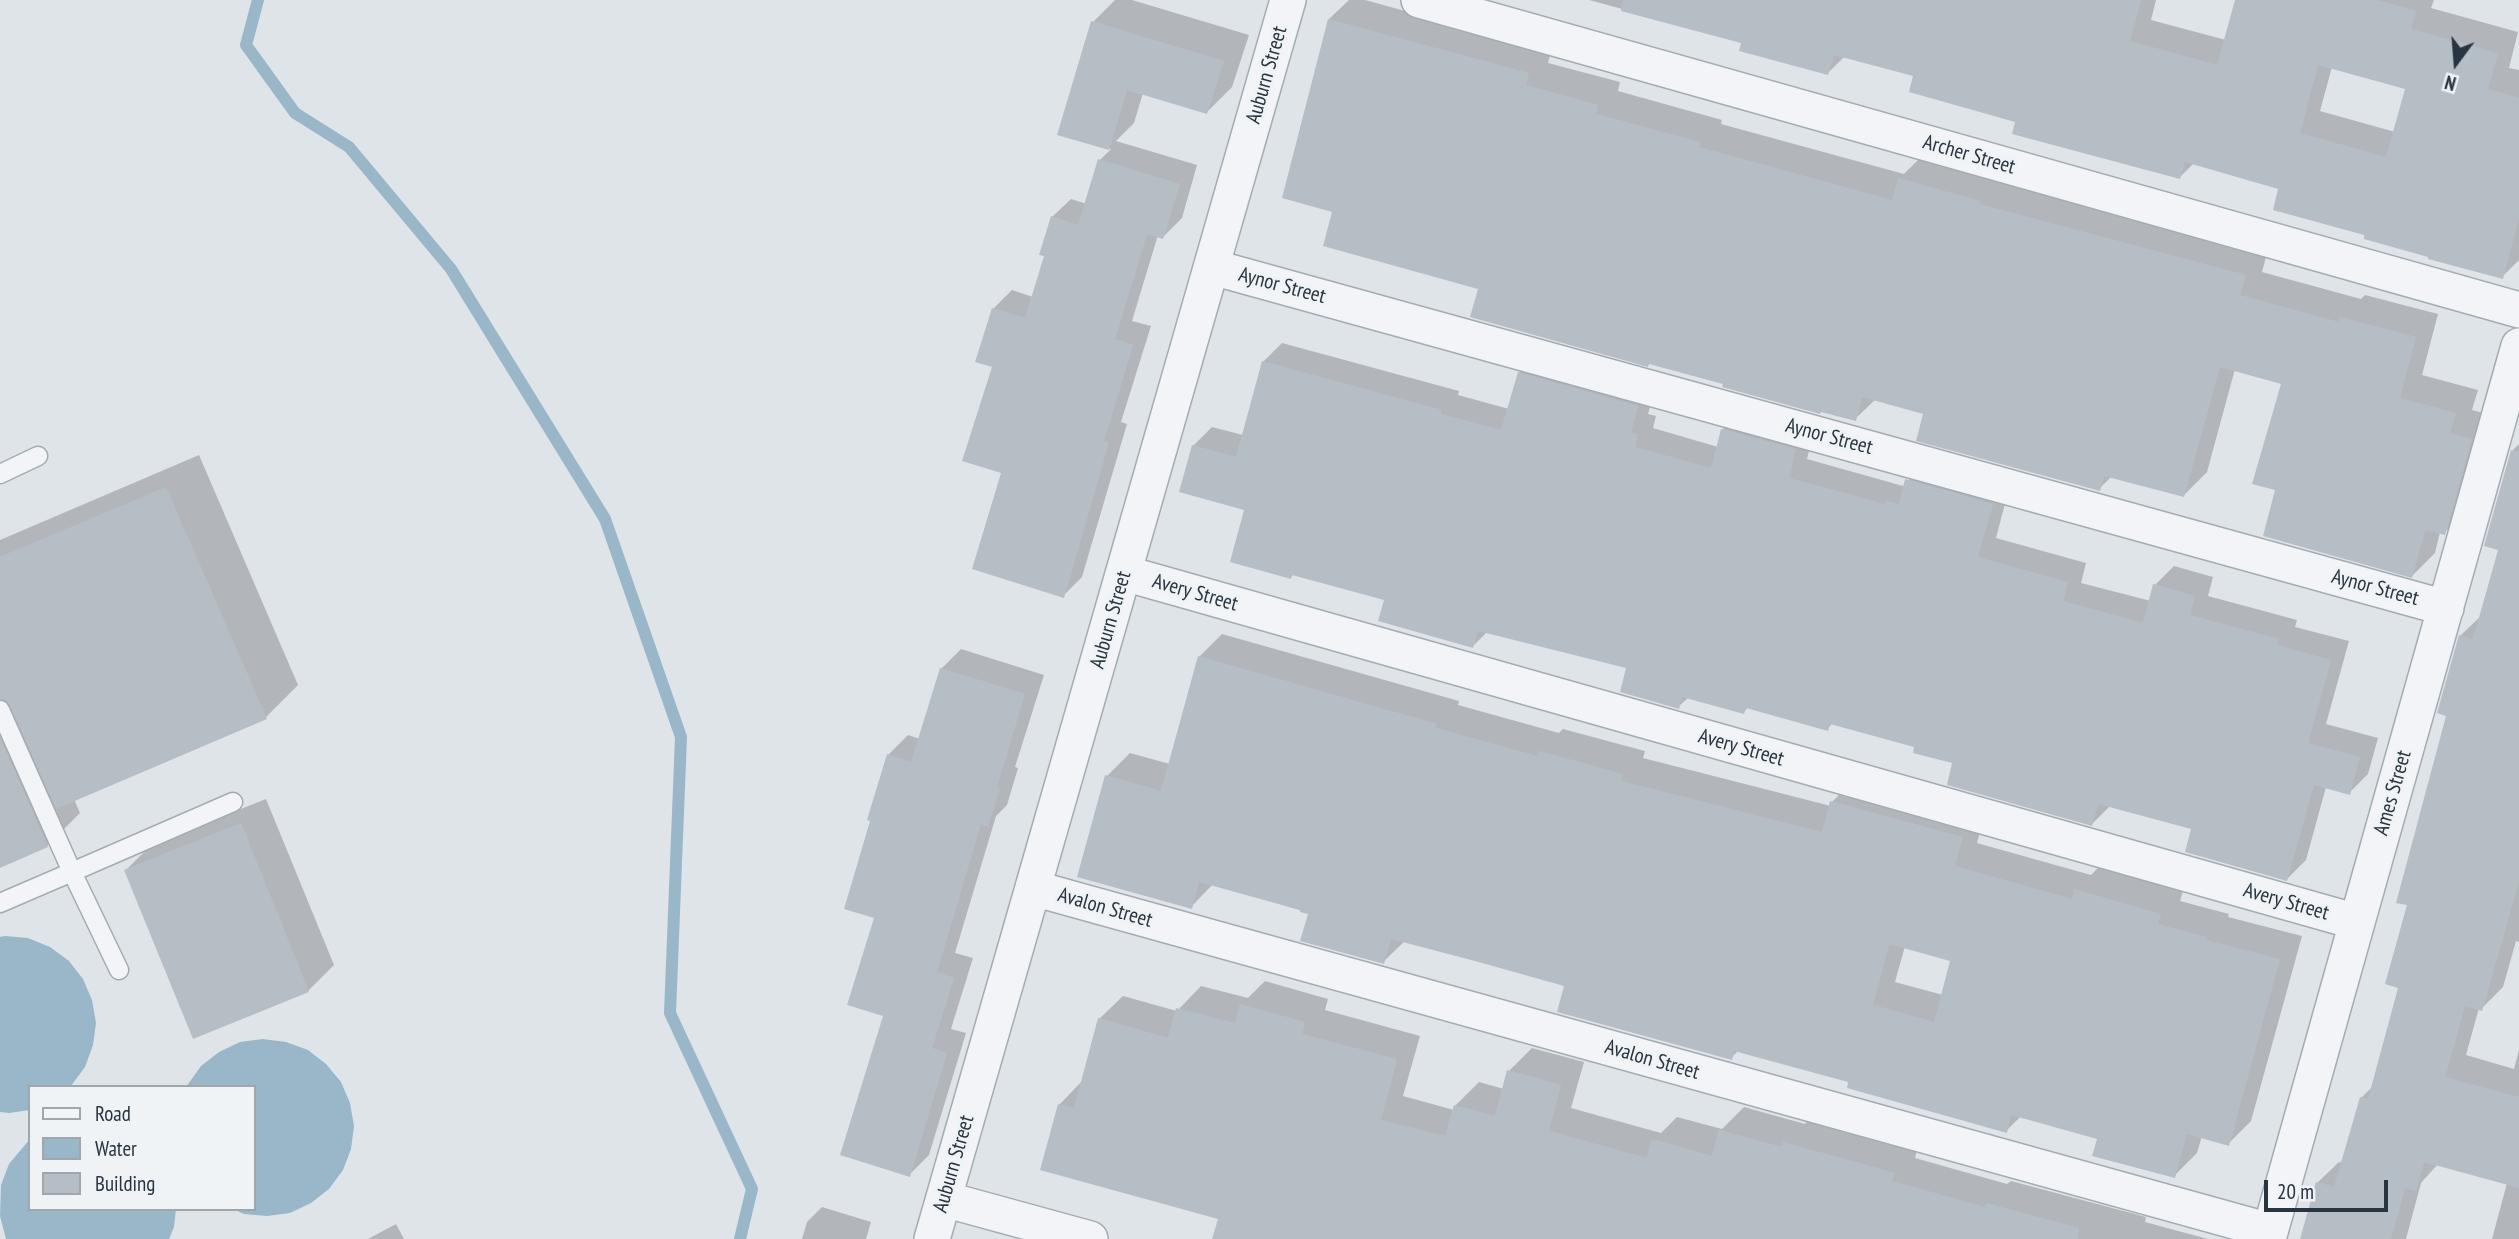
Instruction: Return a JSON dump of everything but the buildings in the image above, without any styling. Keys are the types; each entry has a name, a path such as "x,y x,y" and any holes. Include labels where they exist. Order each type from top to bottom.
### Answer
{"street":[{"name":"Auburn Street","path":"932,1239 1288,0"},
{"name":"Archer Street","path":"1419,0 2519,310"},
{"name":"Aynor Street","path":"1212,267 2446,608"},
{"name":"Ames Street","path":"2269,1235 2519,346"},
{"name":"Avery Street","path":"1124,573 2357,922"},
{"name":"Avalon Street","path":"1033,888 2269,1235"},
{"path":"944,1199 1090,1239"}],"lane":[{"path":"0,474 38,456"},
{"path":"0,710 119,970"},
{"path":"0,903 233,802"}],"water":[{"path":"0,937 28,938 50,947 69,961 83,979 92,1000 96,1023 93,1045 85,1067 72,1085 28,1085 28,1110 9,1113 0,1112"},
{"path":"263,1039 286,1042 308,1050 326,1064 341,1082 350,1103 354,1126 351,1149 343,1170 329,1189 311,1203 290,1213 267,1216 237,1211 256,1211 256,1085 187,1085 201,1066 219,1052 240,1042"},
{"path":"28,1141 28,1211 176,1211 169,1239 6,1239 0,1216 1,1185 9,1164"}],"waterway":[{"path":"258,0 246,45 295,113 349,147 451,269 605,519 681,737 670,1013 752,1189 740,1239"}]}
